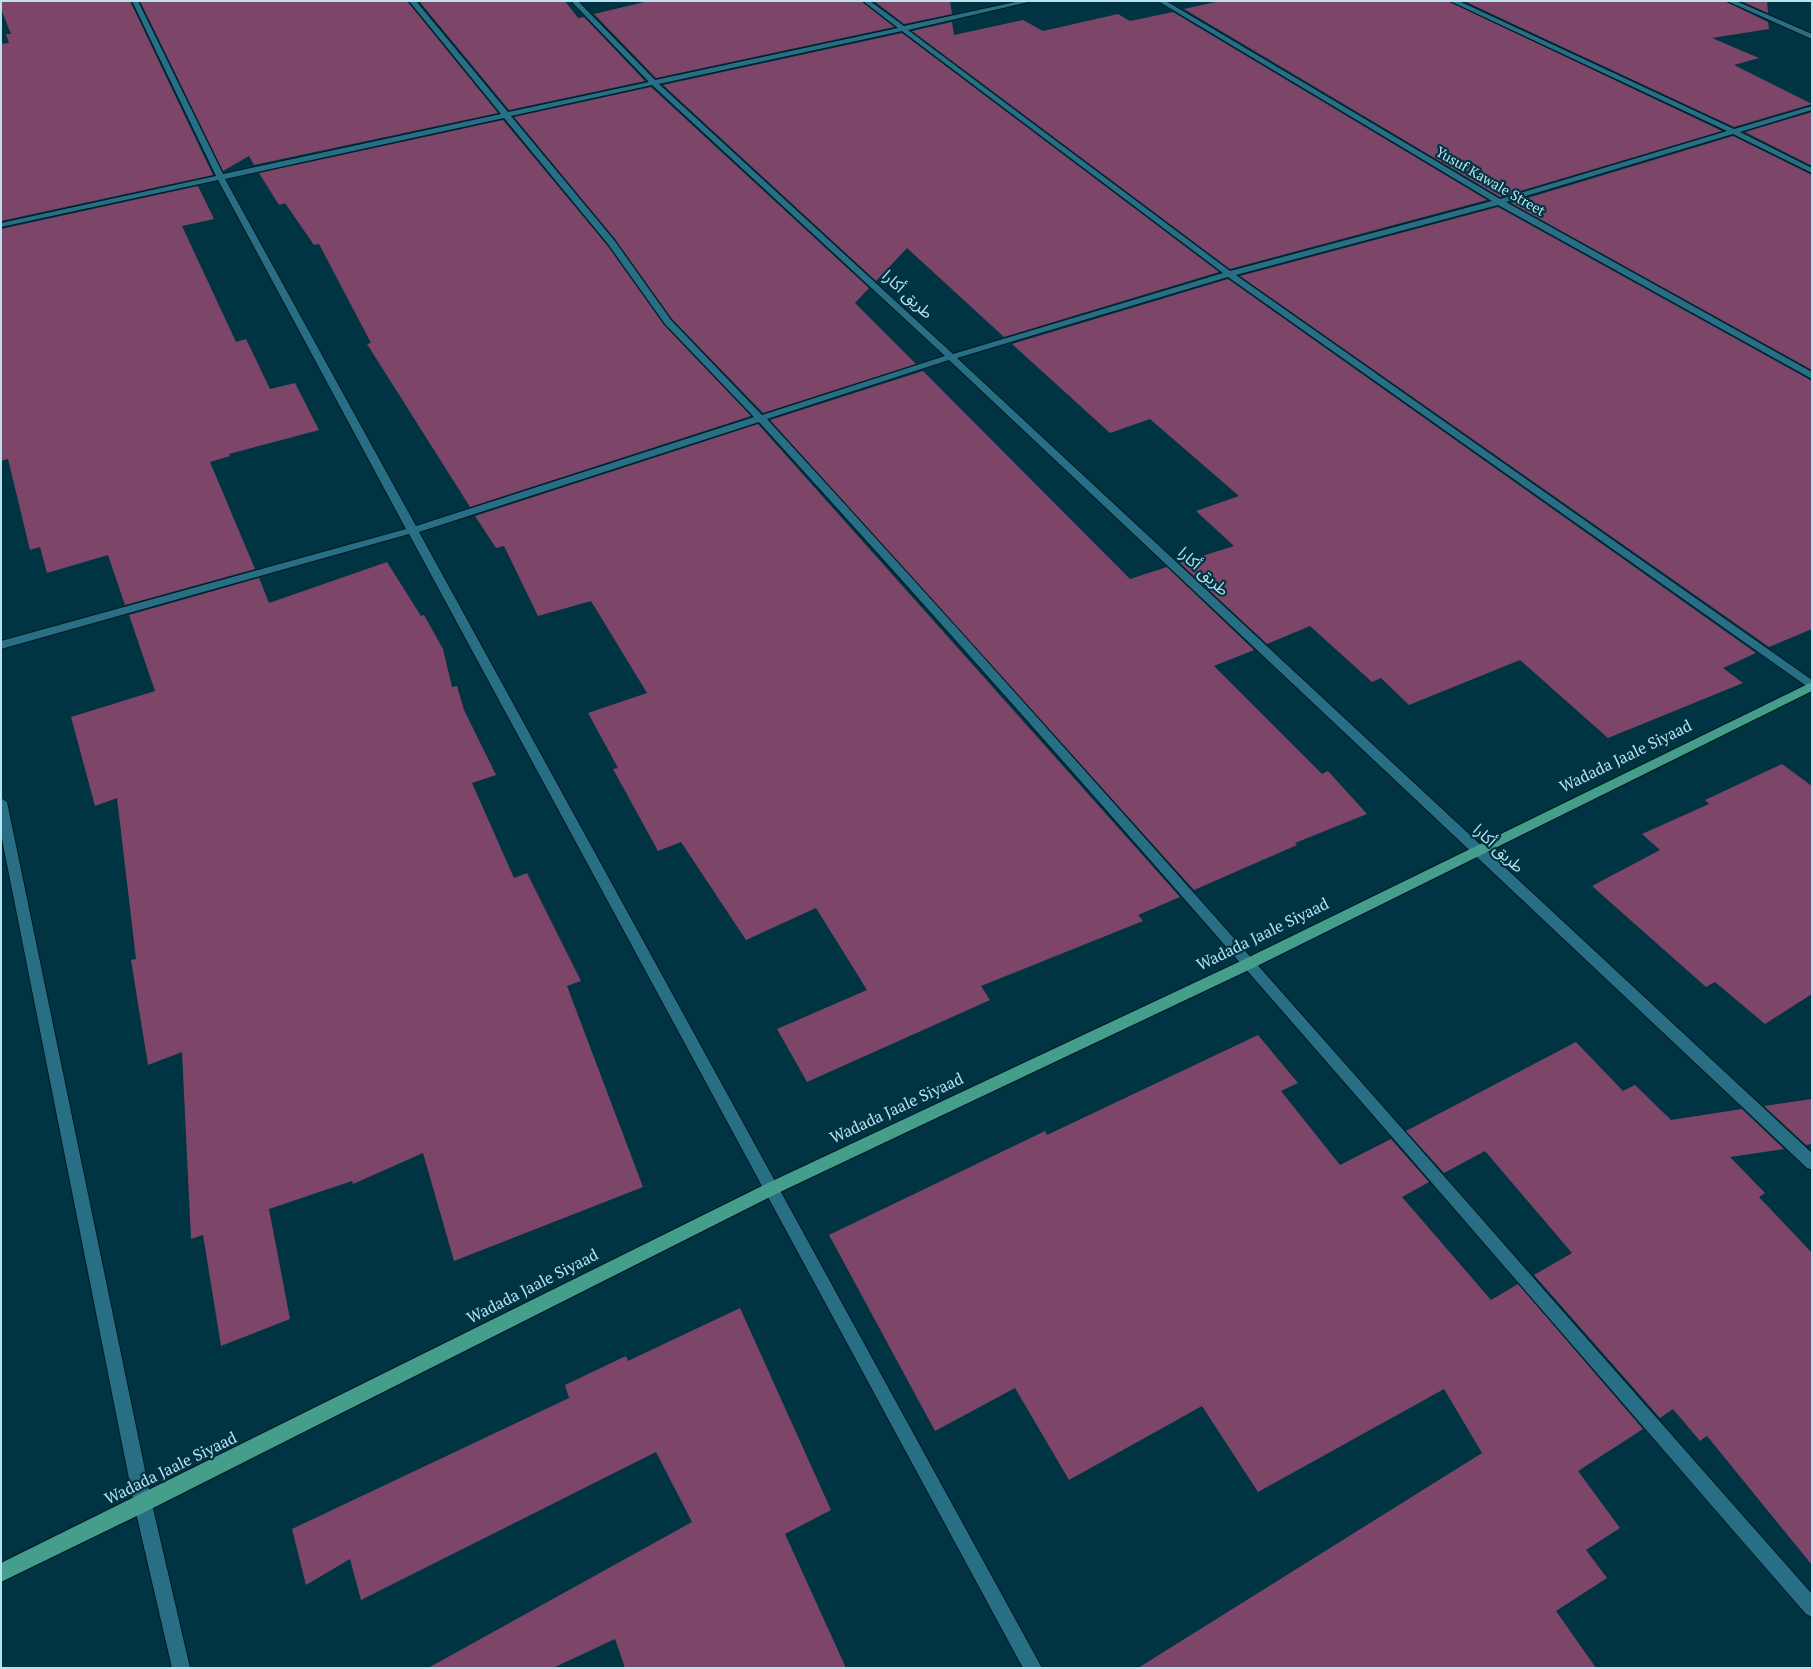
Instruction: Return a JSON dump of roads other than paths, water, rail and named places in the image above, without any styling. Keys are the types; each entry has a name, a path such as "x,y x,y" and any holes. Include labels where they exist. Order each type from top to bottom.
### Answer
{"main road":[{"name":"Wadada Jaale Siyaad","path":"1,1573 143,1504 773,1188 1248,964 1812,686"}],"street":[{"path":"135,1 220,177 773,1188 1033,1668"},
{"path":"412,1 610,242 668,322 761,419 902,573 1248,964 1812,1608"},
{"name":"طريق أكارا","path":"574,1 654,83 951,357 1812,1163"},
{"path":"866,1 1229,274 1812,686"},
{"path":"1,225 1030,1"},
{"name":"Yusuf Kawale Street","path":"1161,1 1499,202 1812,376"},
{"path":"1453,1 1734,132 1812,171"},
{"path":"1730,1 1812,37"},
{"path":"1,644 413,530 951,357 1229,274 1499,202 1812,108"},
{"path":"1,802 143,1504 181,1668"}]}
